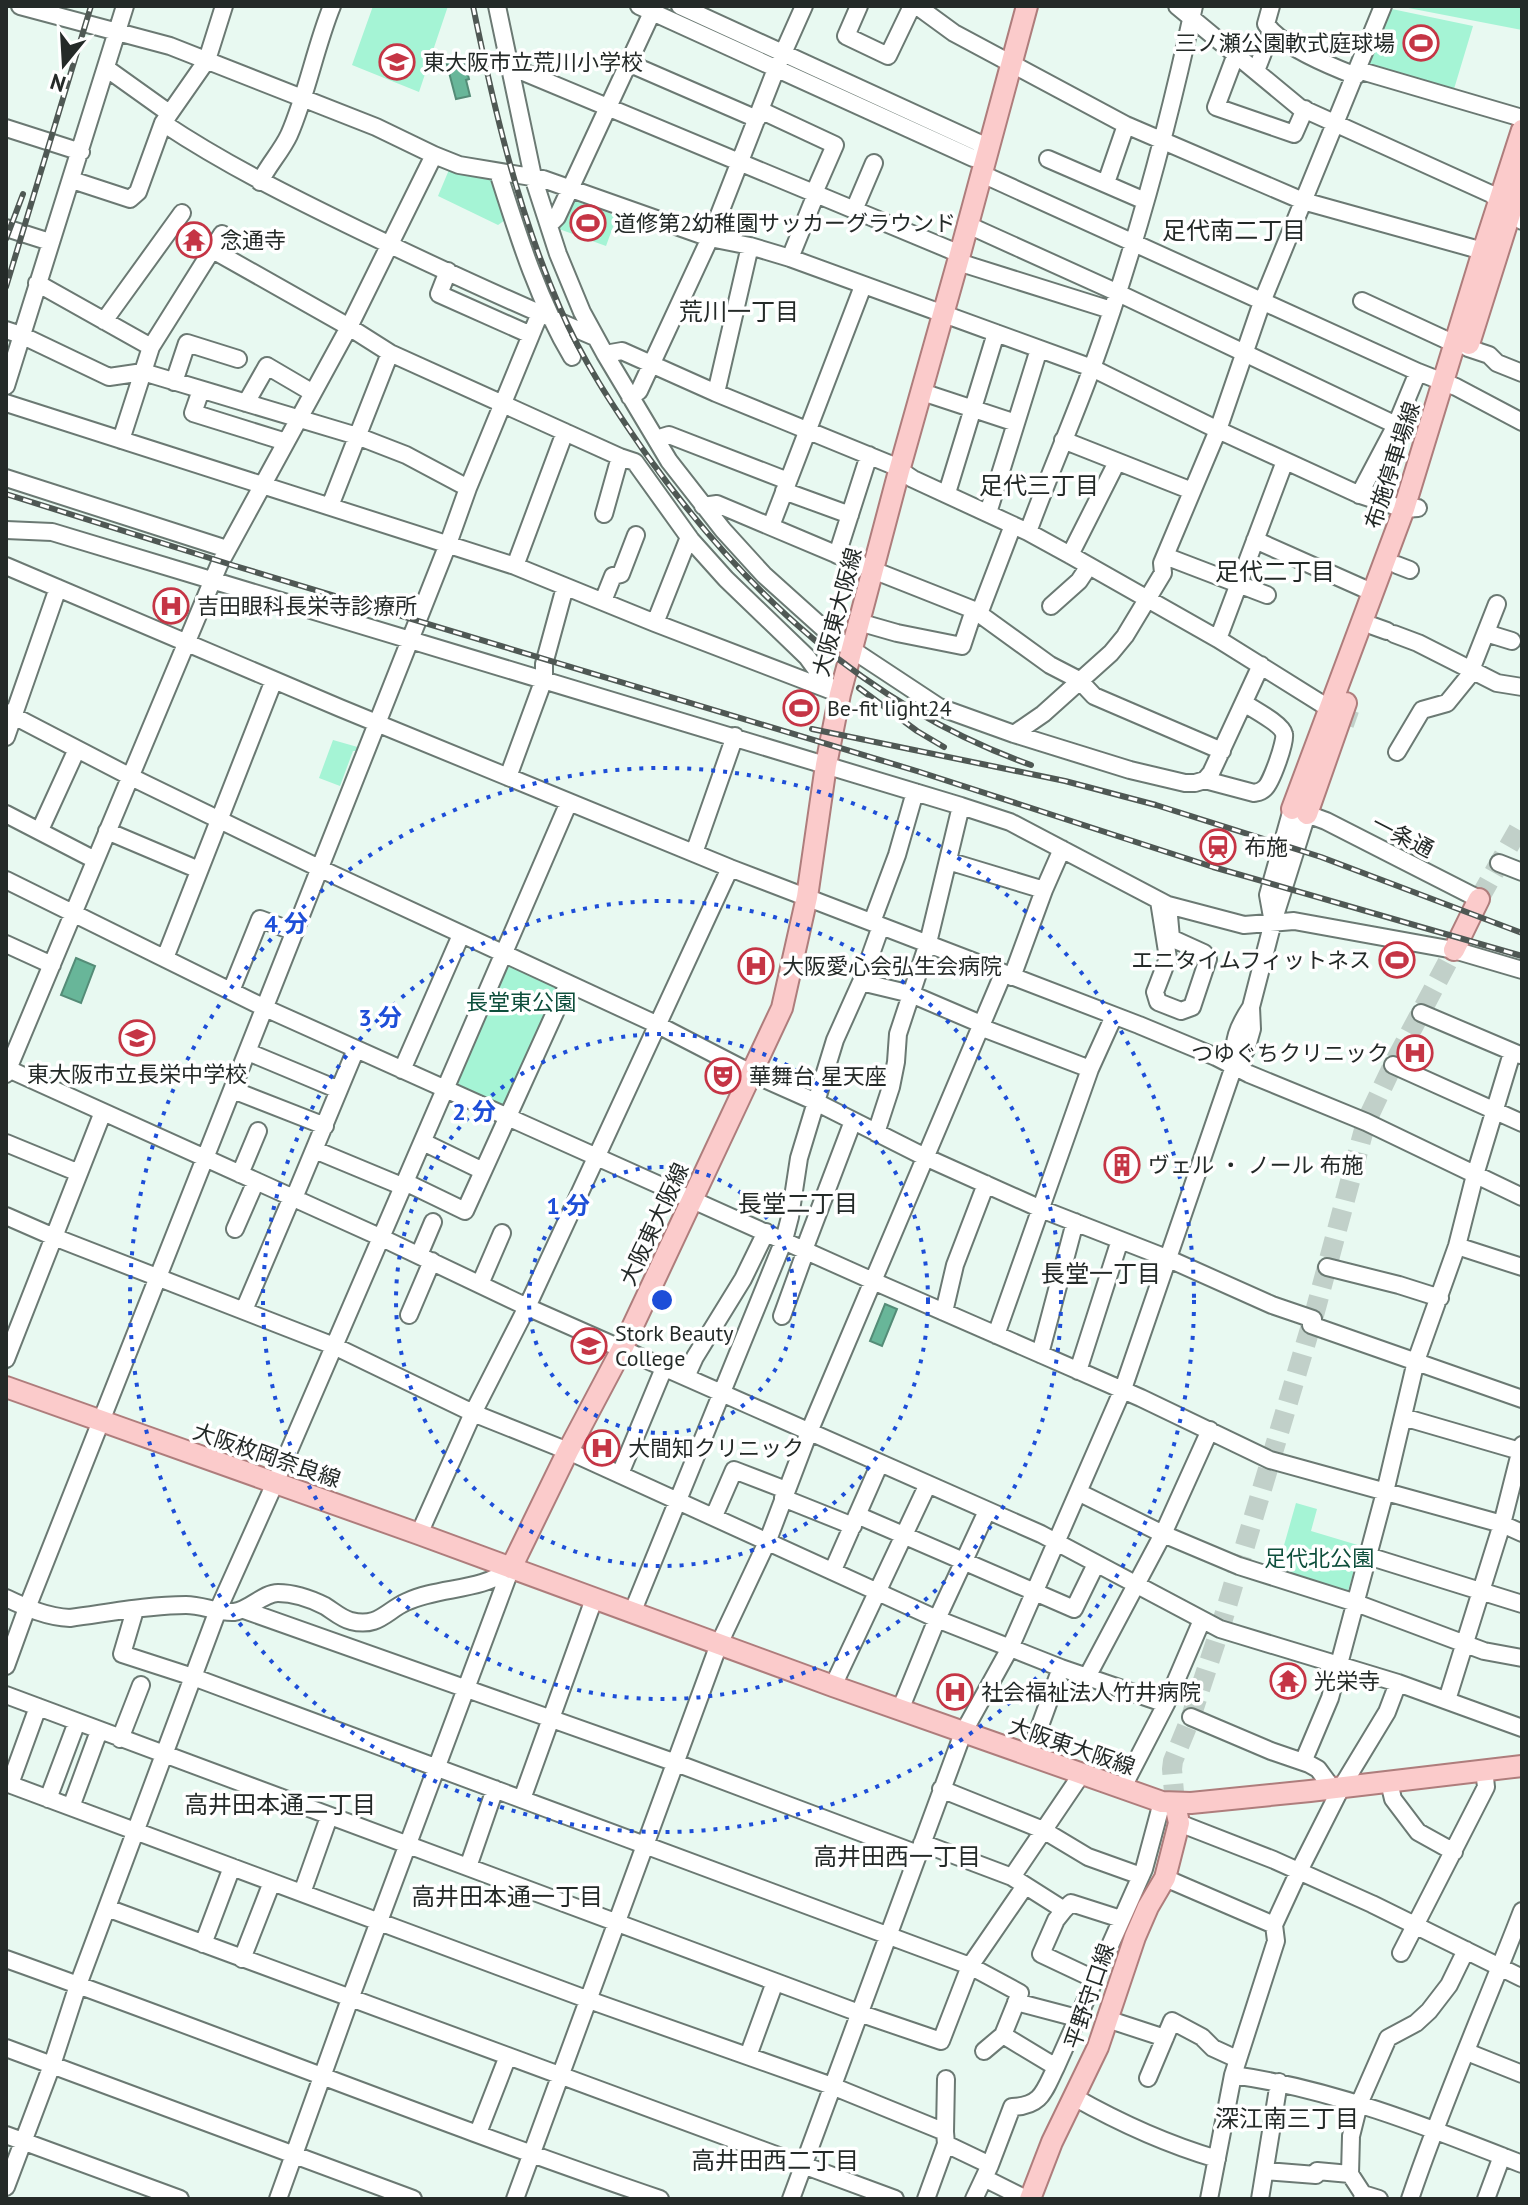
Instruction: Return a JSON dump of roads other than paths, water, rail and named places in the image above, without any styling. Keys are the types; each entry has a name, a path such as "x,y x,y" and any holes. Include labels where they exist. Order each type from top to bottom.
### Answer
{"main road":[{"name":"大阪東大阪線","path":"1027,6 899,471 853,651 836,693 807,897 782,1008 622,1349 511,1568 1122,1789 1172,1810 1522,1766"},
{"name":"布施停車場線","path":"1299,812 1374,593 1411,509 1461,346 1483,251 1511,210 1522,130"},
{"name":"布施停車場線","path":"1461,346 1522,176"},
{"name":"布施停車場線","path":"1335,712 1385,630 1403,567 1411,509"},
{"path":"1454,950 1479,899"},
{"name":"大阪枚岡奈良線","path":"6,1387 511,1568"},
{"name":"平野守口線","path":"1028,2199 1089,2068 1135,1937 1165,1878 1172,1810"}],"street":[{"path":"20,6 170,46 376,127 459,165 533,177 710,238 790,258 1092,368 1359,495 1411,509"},
{"path":"6,386 14,332 37,283 125,6"},
{"path":"72,180 130,199 138,192 166,118 207,60 224,6"},
{"path":"260,182 289,135 332,6"},
{"path":"497,6 533,177 569,283 595,337 669,461 703,506 764,575 810,618 853,651 939,707 1130,770 1185,783 1205,780 1254,793 1268,786 1284,744 1284,735 1279,727 1244,703"},
{"path":"680,6 780,62 973,158 1132,243 1450,385 1522,422"},
{"path":"630,397 639,391 710,238 804,6"},
{"path":"859,6 846,36 888,56 915,6 954,33 1126,125 1303,201 1483,251"},
{"path":"1177,6 1193,12 1236,54 1299,107 1491,194 1511,210"},
{"path":"1271,6 1266,24 1271,32 1319,61 1522,118"},
{"path":"1014,734 1043,714 1111,653 1148,601 1163,573 1162,563 1218,430 1262,302 1383,6"},
{"path":"549,225 557,217 628,63 648,8 780,62"},
{"path":"869,625 962,646 1063,440 1092,368 1163,140 1193,12"},
{"path":"1256,71 1271,32"},
{"path":"1236,54 1216,107 1294,134 1305,109"},
{"path":"628,63 835,145 790,258"},
{"path":"509,66 854,210 959,258 1111,310"},
{"path":"106,68 166,118 260,182 390,245 595,337"},
{"path":"1106,183 1126,125"},
{"path":"6,128 81,152"},
{"path":"434,155 349,327 212,579 7,1070 382,1238 527,1307 1056,1542 1220,1629 1398,1683 1522,1728"},
{"path":"1048,159 1145,201"},
{"path":"854,210 874,163"},
{"path":"498,172 545,316 572,357"},
{"path":"104,321 182,213"},
{"path":"968,225 1396,425"},
{"path":"6,228 50,242"},
{"path":"121,440 151,347 222,234"},
{"path":"716,393 750,246"},
{"path":"211,249 390,353 635,462 689,537 726,579 807,657 836,693"},
{"path":"448,271 439,294 531,335"},
{"path":"37,283 151,347"},
{"path":"771,526 863,286"},
{"path":"1362,301 1461,346 1489,355 1497,363 1522,373"},
{"path":"6,1666 468,488 531,335 545,316"},
{"path":"14,332 109,377 143,372 357,436 406,455 468,488"},
{"path":"947,493 996,333"},
{"path":"174,382 187,343 238,359"},
{"path":"988,513 1039,349"},
{"path":"605,354 622,351 892,465 1070,555 1218,639 1335,712"},
{"path":"330,506 390,353"},
{"path":"246,403 267,366 313,393"},
{"path":"1359,495 1396,425 1418,372"},
{"path":"201,390 193,413 286,442"},
{"path":"922,392 1016,423"},
{"path":"6,403 515,566 836,693"},
{"path":"515,566 565,432"},
{"path":"656,439 669,435 850,515"},
{"path":"1063,440 1192,491"},
{"path":"837,555 869,455"},
{"path":"604,514 620,457"},
{"path":"1218,639 1285,461"},
{"path":"1070,555 1117,462"},
{"path":"6,478 227,549"},
{"path":"703,506 717,504 976,612 1050,665 1079,680 1094,696 1222,751"},
{"path":"6,530 52,532 961,806 1010,822 1164,903 1244,925 1294,921 1454,950 1522,970"},
{"path":"603,601 613,576 621,574 636,535"},
{"path":"655,623 689,537"},
{"path":"1255,540 1374,593"},
{"path":"1165,556 1267,595"},
{"path":"6,566 730,868 1114,1016 1366,1122 1522,1197"},
{"path":"1051,606 1079,581 1089,566"},
{"path":"508,777 544,679 544,664 565,587"},
{"path":"6,737 10,714 58,588"},
{"path":"1397,752 1422,710 1447,703 1472,670 1497,604"},
{"path":"1385,630 1497,683 1522,687"},
{"path":"1486,633 1512,641"},
{"path":"1205,780 1222,751 1261,665"},
{"path":"165,958 274,680"},
{"path":"10,714 129,776 321,869 658,1025 925,1157 1312,1322 1522,1399"},
{"path":"694,853 735,736"},
{"path":"40,830 77,749"},
{"path":"632,1613 784,1240 799,1158 835,1040 861,982 915,792"},
{"path":"6,2187 218,1610 569,802"},
{"path":"876,1133 891,1087 898,1034 928,943 961,806"},
{"path":"791,2199 963,1733 1010,1648 1123,1389 1234,1066 1246,1050 1252,1029 1251,1007 1273,922 1268,895 1299,812"},
{"name":"一条通","path":"1299,812 1326,821 1479,899"},
{"path":"6,814 95,860"},
{"path":"107,831 199,870"},
{"path":"515,2199 719,1644 768,1540 809,1432 981,1025 1007,975 1062,849"},
{"path":"948,861 1044,890"},
{"path":"1499,863 1522,872"},
{"path":"419,1534 730,868"},
{"path":"6,880 265,1008 873,1281 1123,1389 1270,1460 1502,1524 1522,1533"},
{"path":"1164,903 1171,938 1204,953 1208,959 1192,1007 1181,1011 1158,1002 1155,992 1168,958 1164,903"},
{"path":"231,991 260,919 295,932"},
{"path":"402,1070 461,935"},
{"path":"6,944 52,965"},
{"path":"861,982 911,994 1090,1069"},
{"path":"315,1150 465,1211 568,984"},
{"path":"1303,1762 1330,1698 1416,1361 1457,1246 1494,1111 1517,1054 1421,1013"},
{"path":"996,1335 1090,1069 1114,1016"},
{"path":"244,1310 356,1049"},
{"path":"248,1052 339,1090"},
{"path":"1393,1065 1522,1123"},
{"path":"233,1090 325,1126"},
{"path":"6,1359 103,1112"},
{"path":"782,1316 853,1121"},
{"path":"235,1229 258,1131"},
{"path":"423,1142 483,1171"},
{"path":"6,1143 79,1173"},
{"path":"944,1312 955,1265 986,1184"},
{"path":"6,1216 334,1346 473,1413 620,1474 937,1619 1061,1668 1166,1704"},
{"path":"409,1315 433,1222"},
{"path":"1040,1354 1075,1222"},
{"path":"686,1377 743,1279 766,1232"},
{"path":"480,1284 502,1233"},
{"path":"1078,1371 1120,1240"},
{"path":"1457,1246 1522,1267"},
{"path":"1327,1267 1440,1298"},
{"path":"620,1474 664,1368"},
{"path":"1403,1417 1521,1447 1502,1524 1447,1700"},
{"path":"1087,1677 1163,1534 1210,1430"},
{"path":"833,1570 880,1463"},
{"path":"714,1516 734,1470 784,1494 904,1534 1074,1609 1096,1564"},
{"path":"833,1686 928,1484"},
{"path":"1078,1492 1163,1534 1239,1566 1356,1603 1493,1654 1522,1658"},
{"path":"900,1710 937,1619 987,1511"},
{"path":"1368,1556 1522,1604"},
{"path":"6,1598 58,1618 70,1618 187,1605 231,1612 244,1610 275,1593 302,1597 321,1604 349,1621 365,1623 383,1618 405,1602 497,1579 511,1568"},
{"path":"278,2199 511,1568"},
{"path":"522,1799 594,1599"},
{"path":"135,1610 122,1654 193,1677 970,1966 1020,1993 1003,2035 984,2051"},
{"path":"244,1610 920,1849 1019,1881 1064,1910"},
{"path":"1122,1789 1166,1704 1202,1620"},
{"path":"1029,1756 1061,1668"},
{"path":"1209,2199 1235,2067 1276,1941 1274,1925 1337,1788 1387,1712 1398,1683"},
{"path":"120,1739 141,1685"},
{"path":"6,1695 941,2041 970,1966 1019,1881 1043,1830 1081,1775"},
{"path":"38,1707 8,1784 589,2000 832,2086 946,2138 987,2172 1028,2199"},
{"path":"1191,1717 1318,1769 1337,1788"},
{"path":"48,1799 77,1722"},
{"path":"71,1807 99,1731"},
{"path":"1401,1953 1486,1787 1484,1769"},
{"path":"1389,1782 1393,1799 1418,1832 1454,1852"},
{"path":"468,1867 495,1789"},
{"path":"941,1789 1043,1830 1088,1857 1141,1876"},
{"path":"974,2199 1012,2107 1027,2107 1043,2093 1172,1810 1522,1978"},
{"path":"302,1893 329,1817"},
{"path":"203,1944 232,1867"},
{"path":"1165,1878 1274,1925"},
{"path":"242,1959 272,1882"},
{"path":"1094,1979 1041,1954 1056,1920 1071,1903 1121,1919"},
{"path":"107,1908 895,2199"},
{"path":"1410,2199 1434,2129 1522,1911"},
{"path":"1368,2197 1350,2174 1351,2136 1359,2104 1388,2038 1416,2023 1429,2011 1449,1985 1466,1950"},
{"path":"6,1959 532,2155 660,2199"},
{"path":"748,2056 775,1982"},
{"path":"1016,2002 1077,2018"},
{"path":"1107,2019 1165,2038"},
{"path":"1148,2078 1172,2021 1202,2037 1235,2067 1434,2129 1522,2164"},
{"path":"1003,2035 1056,2067"},
{"path":"6,2048 413,2199"},
{"path":"1467,2052 1522,2074"},
{"path":"478,2133 508,2056"},
{"path":"926,2199 946,2138 946,2079"},
{"path":"1260,2199 1279,2082"},
{"path":"1074,2097 1178,2148 1217,2159"},
{"path":"6,2135 180,2199"},
{"path":"1486,2199 1502,2156"},
{"path":"1265,2171 1350,2174"}],"tunnel":[{"path":"1341,715 1361,722"},
{"path":"1479,899 1522,823"},
{"path":"1175,1804 1173,1761 1220,1629 1313,1319 1366,1122 1454,950"}],"railway":[{"path":"6,287 91,6"},
{"path":"473,6 509,159 545,271 588,365 646,454 725,553 814,640 864,678 916,711 972,741 1031,765"},
{"path":"6,239 23,194"},
{"path":"6,494 920,772 1213,867 1522,956"},
{"path":"859,688 944,747"},
{"path":"812,729 1065,781 1156,805 1321,857 1522,933"}],"place":[{"name":"三ノ瀬公園軟式庭球場","path":"1421,43"},
{"name":"東大阪市立荒川小学校","path":"397,62"},
{"name":"道修第2幼稚園サッカーグラウンド","path":"588,223"},
{"name":"念通寺","path":"194,240"},
{"name":"吉田眼科長栄寺診療所","path":"171,606"},
{"name":"Be-fit light24","path":"801,708"},
{"name":"布施","path":"1218,847"},
{"name":"エニタイムフィットネス","path":"1397,960"},
{"name":"大阪愛心会弘生会病院","path":"756,966"},
{"name":"東大阪市立長栄中学校","path":"137,1038"},
{"name":"つゆぐちクリニック","path":"1415,1053"},
{"name":"華舞台 星天座","path":"723,1076"},
{"name":"ヴェル ・ ノール 布施","path":"1122,1165"},
{"name":"Stork Beauty College","path":"589,1346"},
{"name":"大間知クリニック","path":"602,1448"},
{"name":"光栄寺","path":"1288,1681"},
{"name":"社会福祉法人竹井病院","path":"955,1692"}],"district":[{"name":"足代南二丁目","path":"1234,231"},
{"name":"荒川一丁目","path":"739,312"},
{"name":"足代三丁目","path":"1039,486"},
{"name":"足代二丁目","path":"1275,572"},
{"name":"長堂二丁目","path":"798,1204"},
{"name":"長堂一丁目","path":"1101,1274"},
{"name":"高井田本通二丁目","path":"280,1805"},
{"name":"高井田西一丁目","path":"897,1857"},
{"name":"高井田本通一丁目","path":"507,1897"},
{"name":"深江南三丁目","path":"1287,2119"},
{"name":"高井田西二丁目","path":"775,2161"}],"park label":[{"name":"長堂東公園","path":"521,1002"},
{"name":"足代北公園","path":"1319,1558"}]}
